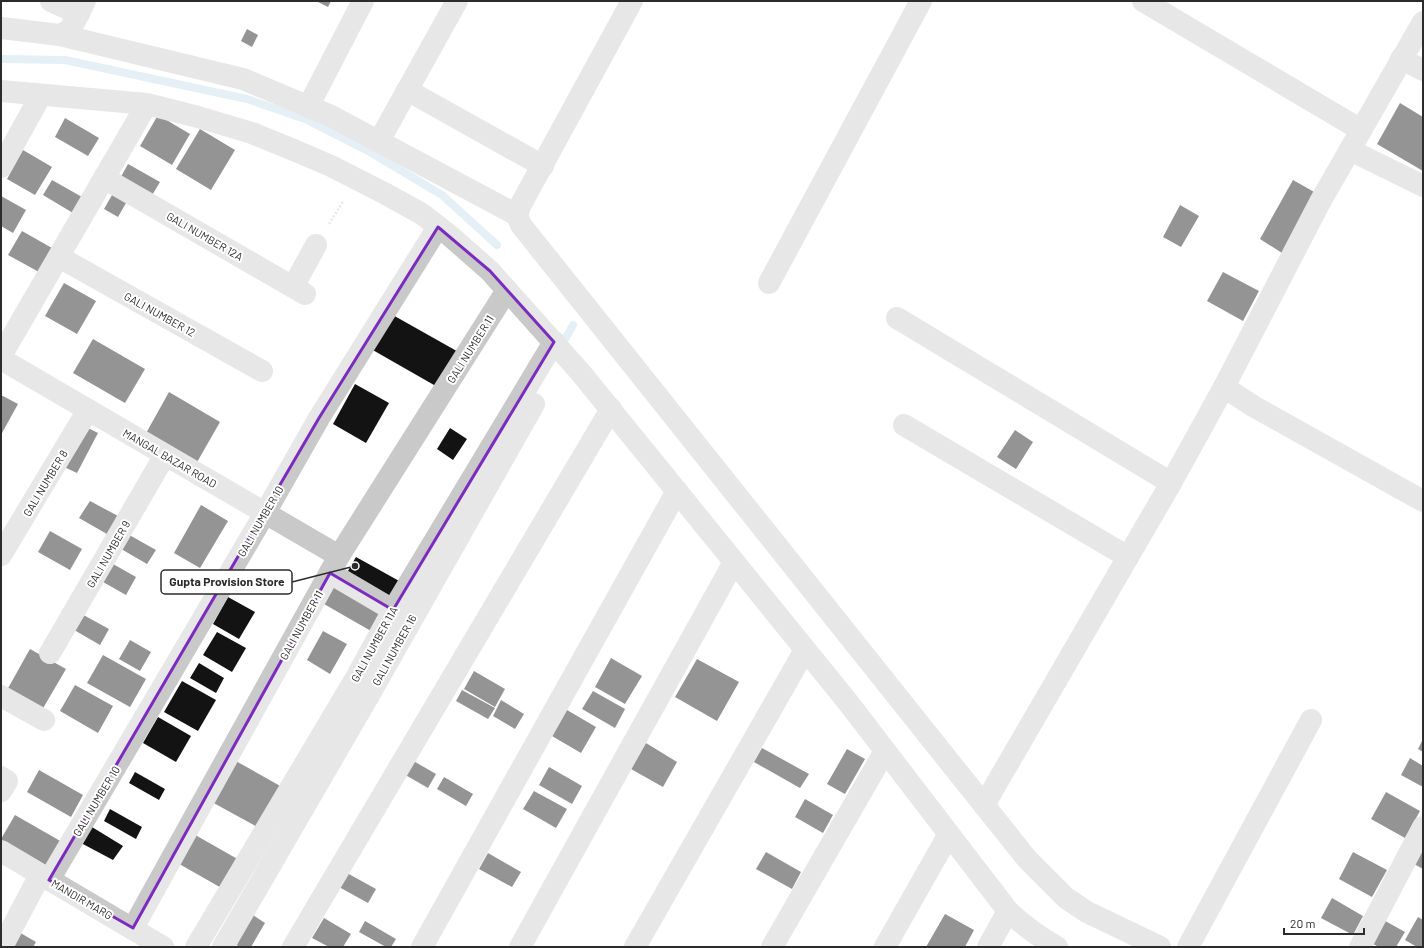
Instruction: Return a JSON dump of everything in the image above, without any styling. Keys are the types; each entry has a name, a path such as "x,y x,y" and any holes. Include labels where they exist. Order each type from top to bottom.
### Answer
{"street":[{"path":"51,1 82,7 68,30 60,35"},
{"path":"308,107 363,1"},
{"path":"379,141 457,1"},
{"path":"632,1 520,206 518,214 521,225 1027,859 1066,898 1088,912 1160,947"},
{"path":"770,283 920,1"},
{"path":"1142,1 1361,130"},
{"path":"984,805 1171,483 1224,387 1320,202 1423,22"},
{"path":"1,28 60,35 243,79 331,116 518,214"},
{"path":"1401,59 1423,70"},
{"path":"407,90 542,166"},
{"path":"1,91 147,104 198,117 252,133 296,151 357,180 422,214 490,271 559,347 611,409 805,650 1008,911 1021,923 1057,947"},
{"path":"1,167 41,95"},
{"path":"1,356 147,104"},
{"path":"1350,150 1423,186"},
{"name":"GALI NUMBER 12A","path":"104,178 299,291 316,245"},
{"name":"GALI NUMBER 10","path":"2,947 266,513 319,418 438,227"},
{"name":"GALI NUMBER 12","path":"59,257 262,372"},
{"name":"GALI NUMBER 11","path":"133,928 335,565 507,290"},
{"path":"897,318 1171,483"},
{"name":"GALI NUMBER 11A","path":"196,947 357,676 393,610 559,347"},
{"name":"GALI NUMBER 16","path":"223,947 376,684 559,347"},
{"name":"MANGAL BAZAR ROAD","path":"1,359 266,513 393,610"},
{"path":"1224,387 1253,406 1423,501"},
{"path":"293,947 611,409"},
{"name":"GALI NUMBER 8","path":"1,555 88,410"},
{"path":"904,425 1128,556"},
{"name":"GALI NUMBER 9","path":"50,653 165,455"},
{"path":"422,947 677,491"},
{"path":"520,947 734,562"},
{"path":"635,947 805,650"},
{"path":"1,696 44,720"},
{"path":"1188,947 1311,720"},
{"path":"772,947 885,751"},
{"path":"1360,947 1423,827"},
{"path":"885,947 949,834"},
{"name":"MANDIR MARG","path":"1,851 44,878 133,928 163,947"},
{"path":"988,947 1008,911"}],"path":[{"path":"316,245 357,180"}],"highlighted area":[{"path":"438,227 490,271 554,342 393,610 330,573 133,928 49,880 319,418"}],"building":[{"path":"316,1 331,1 328,7"},
{"path":"247,29 258,35 252,47 241,41"},
{"path":"1400,103 1423,117 1423,171 1377,144"},
{"path":"158,115 190,134 172,165 140,146"},
{"path":"65,118 99,138 88,156 55,137"},
{"path":"200,129 235,150 211,190 176,169"},
{"path":"23,150 52,167 35,195 7,179"},
{"path":"128,164 160,182 148,202 117,184"},
{"path":"52,180 82,197 73,213 43,195"},
{"path":"1293,180 1316,193 1282,253 1260,239"},
{"path":"112,195 126,203 118,217 104,209"},
{"path":"1,196 26,210 13,233 1,226"},
{"path":"1180,205 1199,216 1181,247 1163,237"},
{"path":"22,231 52,248 39,272 8,255"},
{"path":"1223,272 1259,291 1243,321 1207,301"},
{"path":"64,283 96,301 77,334 45,316"},
{"path":"391,314 462,354 441,389 371,349"},
{"path":"93,339 145,369 125,403 73,373"},
{"path":"355,384 389,403 366,443 333,424"},
{"path":"169,392 220,422 196,464 145,435"},
{"path":"1,395 18,404 2,433 1,432"},
{"path":"84,426 98,433 77,473 62,466"},
{"path":"450,428 467,439 453,460 437,449"},
{"path":"1015,430 1033,442 1016,469 997,457"},
{"path":"90,501 118,516 107,534 79,518"},
{"path":"201,505 228,521 200,568 174,553"},
{"path":"50,531 82,549 70,570 38,552"},
{"path":"124,532 156,550 147,564 116,546"},
{"path":"356,557 401,582 389,602 345,576"},
{"path":"113,564 136,577 126,595 103,582"},
{"path":"336,583 384,610 371,631 324,604"},
{"path":"228,597 255,612 239,639 213,624"},
{"path":"78,612 109,629 100,645 69,627"},
{"path":"323,631 347,644 330,674 307,660"},
{"path":"217,632 246,648 232,672 203,655"},
{"path":"130,640 151,652 140,671 119,659"},
{"path":"30,649 66,669 42,710 7,690"},
{"path":"103,655 146,679 130,707 87,683"},
{"path":"611,658 642,676 625,704 595,687"},
{"path":"697,659 739,682 717,721 675,697"},
{"path":"199,663 224,678 216,693 190,678"},
{"path":"474,671 505,689 495,707 464,689"},
{"path":"182,681 216,700 198,731 164,712"},
{"path":"75,685 113,706 98,733 60,711"},
{"path":"462,690 495,708 488,719 456,701"},
{"path":"593,691 625,709 615,728 582,709"},
{"path":"501,700 524,714 515,729 493,716"},
{"path":"567,710 596,727 581,753 552,736"},
{"path":"158,717 191,736 176,762 143,743"},
{"path":"1423,739 1423,752 1418,749"},
{"path":"646,743 677,762 663,787 631,769"},
{"path":"762,748 809,774 800,788 754,762"},
{"path":"847,749 865,759 845,794 827,784"},
{"path":"1410,758 1423,766 1423,787 1401,775"},
{"path":"410,759 436,774 428,788 402,773"},
{"path":"234,760 282,787 259,828 210,801"},
{"path":"549,767 582,786 572,804 539,785"},
{"path":"39,770 83,795 71,817 27,792"},
{"path":"135,772 165,789 159,800 129,783"},
{"path":"444,777 473,794 466,806 437,789"},
{"path":"534,791 567,809 556,828 523,809"},
{"path":"1386,792 1420,811 1405,838 1371,819"},
{"path":"805,799 833,815 823,833 795,817"},
{"path":"110,809 142,827 136,839 104,821"},
{"path":"15,815 62,842 46,870 1,844 1,839"},
{"path":"92,827 123,846 113,860 81,843"},
{"path":"190,832 241,861 225,890 174,861"},
{"path":"1423,847 1423,869 1414,864"},
{"path":"766,852 801,872 792,889 756,869"},
{"path":"1353,852 1387,870 1372,897 1339,879"},
{"path":"488,853 521,872 512,887 479,869"},
{"path":"347,873 376,889 368,903 339,887"},
{"path":"1332,898 1363,916 1353,935 1321,918"},
{"path":"250,913 265,923 251,947 240,947 233,943"},
{"path":"945,914 974,930 965,947 926,947"},
{"path":"1418,917 1423,920 1423,947 1417,947 1405,940"},
{"path":"324,918 351,934 343,947 329,947 312,938"},
{"path":"1380,918 1405,932 1396,947 1379,947 1367,941"},
{"path":"365,921 396,939 391,947 386,947 359,932"},
{"path":"17,931 36,942 33,947 7,947"}],"waterway":[{"path":"1,59 65,60 247,99 305,119 370,152 442,195 497,245"},
{"path":"560,348 573,325"}],"place":[{"name":"Gupta Provision Store","path":"355,566"}]}
